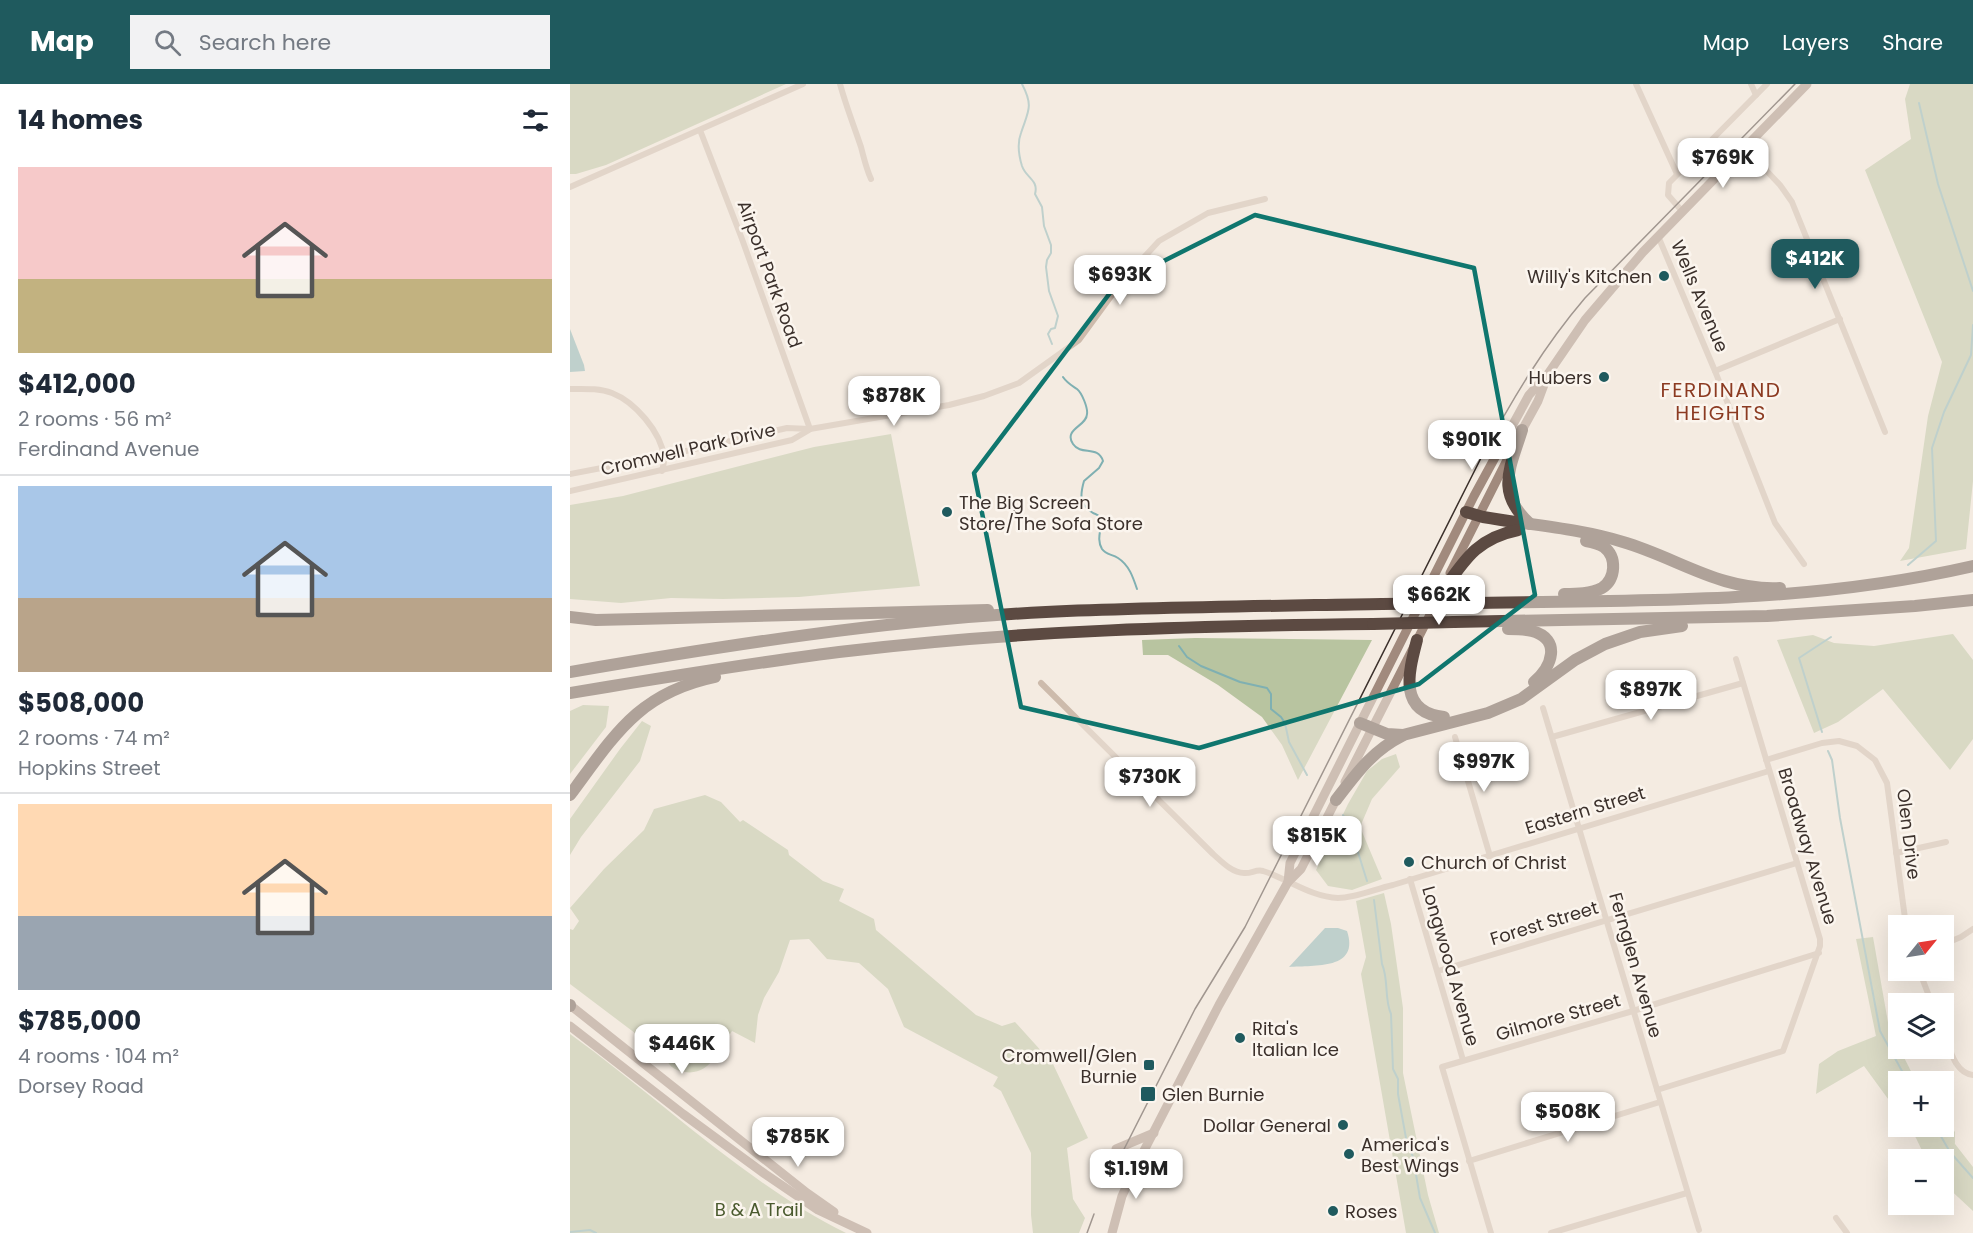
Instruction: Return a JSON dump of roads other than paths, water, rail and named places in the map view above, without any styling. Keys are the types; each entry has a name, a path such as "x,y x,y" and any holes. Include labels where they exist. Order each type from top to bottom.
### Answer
{"highway":[{"path":"1522,430 1510,469 1508,489 1515,509 1531,525"},
{"path":"1472,516 1623,542 1704,575 1741,586 1848,588"},
{"path":"1472,516 1493,526 1599,544 1607,550 1614,566 1612,576 1606,584 1595,591 1548,594 1491,603"},
{"path":"1437,599 1479,545 1496,536 1518,530"},
{"path":"570,672 788,637 903,624 1046,612 1724,599 1848,588 1973,566"},
{"path":"570,693 730,667 849,651 1001,637 1115,630 1767,616 1973,600"},
{"path":"570,617 596,620 638,620 973,609 1046,612"},
{"path":"1336,800 1370,758 1386,744 1403,735 1508,706 1528,695 1582,656 1605,644 1631,634 1666,627 1697,626 1767,616"},
{"path":"1368,723 1403,728 1497,702 1517,693 1549,667 1551,658 1549,644 1536,632 1522,629 1495,629 1454,622"},
{"path":"1417,640 1408,676 1410,693 1424,710 1444,717"},
{"path":"570,795 614,736 637,712 660,696 696,681 849,651"},
{"path":"1368,723 1387,734 1403,735"}],"main road":[{"path":"1112,1233 1122,1196 1219,1005 1288,882 1301,869 1336,800 1368,723 1472,516 1525,403 1585,320 1658,236 1807,84"},
{"path":"1288,882 1290,863 1417,640 1472,516 1538,401 1548,374"},
{"path":"570,1005 807,1193 853,1226"},
{"path":"570,1026 765,1174 819,1210 867,1233"},
{"path":"1116,1149 1154,1133"}],"street":[{"path":"570,187 803,84"},
{"path":"840,84 862,149 865,167 871,179"},
{"path":"1636,84 1677,174"},
{"path":"1751,84 1756,95"},
{"path":"1682,211 1671,199 1668,185 1767,84"},
{"name":"Airport Park Road","path":"700,130 810,429"},
{"path":"1744,147 1780,185 1792,202 1885,432"},
{"name":"Cromwell Park Drive","path":"570,474 664,456 787,428 810,429 949,405 984,396 1019,383 1079,340 1123,280 1159,241 1208,213 1265,199"},
{"name":"Wells Avenue","path":"1658,236 1715,371 1775,524 1804,564"},
{"path":"1715,371 1839,319"},
{"path":"570,389 610,392 625,399 636,408 646,420 660,446 664,456 662,471"},
{"name":"Cromwell Park Drive","path":"570,491 792,440 810,429"},
{"name":"Broadway Avenue","path":"1657,1090 1783,1051 1819,953 1820,939 1736,659"},
{"path":"1552,737 1743,682"},
{"path":"1041,683 1220,860 1237,872 1245,874 1262,871 1288,882"},
{"name":"Fernglen Avenue","path":"1543,708 1698,1230"},
{"path":"1455,737 1490,856"},
{"name":"Olen Drive","path":"1766,760 1832,741 1845,741 1864,750 1880,766 1887,783 1905,915"},
{"name":"Eastern Street","path":"1288,882 1327,897 1342,898 1490,856 1579,827 1769,771"},
{"path":"1896,852 1946,842"},
{"name":"Forest Street","path":"1438,970 1797,863"},
{"name":"Longwood Avenue","path":"1410,879 1463,1060"},
{"path":"1954,940 1973,929"},
{"name":"Gilmore Street","path":"1469,1161 1442,1067 1819,953"},
{"path":"1954,1057 1958,1067 1964,1073 1973,1075"},
{"path":"1491,1233 1469,1161 1660,1102"},
{"path":"1551,1233 1688,1193"},
{"path":"1836,1218 1847,1233"}],"water":[{"path":"570,329 584,365 585,371 570,372"},
{"path":"1325,928 1347,931 1349,944 1347,953 1333,963 1289,967"}],"waterway":[{"path":"1022,84 1028,98 1029,109 1020,137 1019,154 1024,170 1034,182 1035,194 1042,207 1044,226 1051,245 1046,267 1049,291 1058,316 1055,328 1051,329 1048,334 1052,344"},
{"path":"1919,103 1938,184 1973,291"},
{"path":"1908,565 1936,541 1932,448 1944,412 1971,355 1973,325"},
{"path":"1063,377 1079,391 1087,411 1086,418 1071,435 1073,444 1076,448 1097,453 1103,461 1099,468 1084,481 1081,495 1083,503 1088,510 1100,518 1099,540 1102,549 1125,564 1137,589"},
{"path":"1822,732 1799,658 1831,637"},
{"path":"1179,646 1187,657 1201,666 1240,682 1267,688 1271,694 1271,709 1285,723 1289,742 1307,775"},
{"path":"1828,751 1832,760 1840,818 1880,1031 1902,1071"},
{"path":"1343,815 1355,834 1367,881"},
{"path":"1374,900 1391,1014 1393,1069 1398,1079 1398,1094 1406,1138 1413,1157 1420,1198 1435,1233"},
{"path":"1941,1137 1950,1152 1973,1178"},
{"path":"570,1232 590,1230 596,1233"}],"tram line":[{"path":"1114,1169 1195,1009 1245,927 1483,454 1530,373 1585,298 1795,84"},
{"path":"1087,1233 1094,1214"}],"place":[{"name":"Willy's Kitchen","path":"1664,276"},
{"name":"Hubers","path":"1604,377"},
{"name":"The Big Screen Store/The Sofa Store","path":"947,512"},
{"name":"Church of Christ","path":"1409,862"},
{"name":"Rita's Italian Ice","path":"1240,1038"},
{"name":"Cromwell/Glen Burnie","path":"1149,1065"},
{"name":"Glen Burnie","path":"1148,1094"},
{"name":"Dollar General","path":"1343,1125"},
{"name":"America's Best Wings","path":"1349,1154"},
{"name":"Roses","path":"1333,1211"}],"district":[{"name":"FERDINAND HEIGHTS","path":"1721,402"}],"park label":[{"name":"B & A Trail","path":"759,1209"}]}
